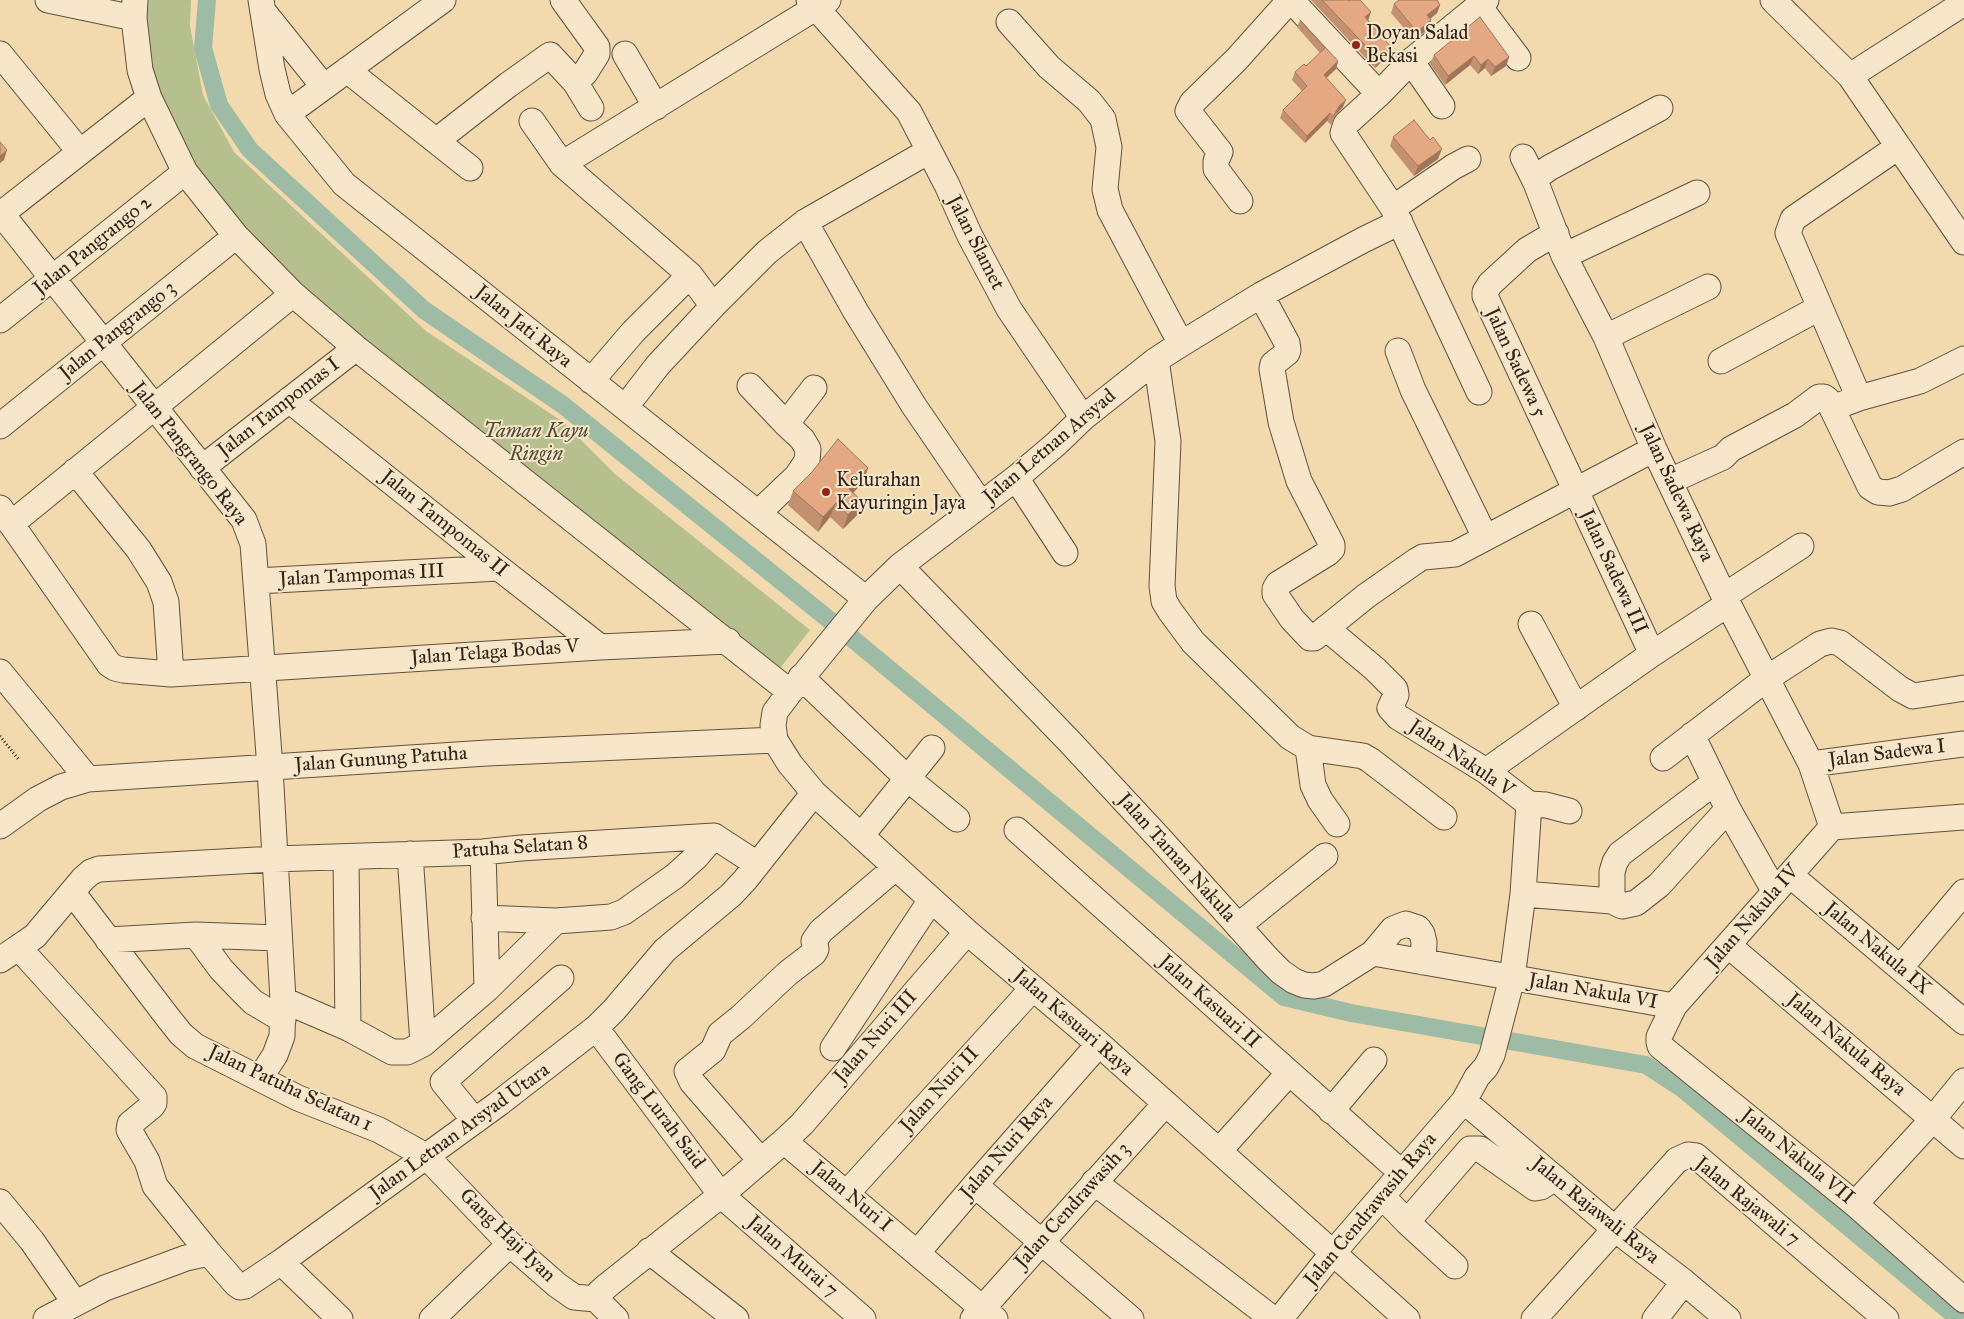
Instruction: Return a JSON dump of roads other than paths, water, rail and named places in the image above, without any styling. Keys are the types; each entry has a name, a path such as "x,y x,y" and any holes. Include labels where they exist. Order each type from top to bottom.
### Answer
{"street":[{"path":"48,0 135,9 140,70 149,98 185,172 236,236 293,294 356,348 728,641 796,684 957,819"},
{"path":"287,114 444,0"},
{"path":"563,0 597,49 597,54 585,73 575,82"},
{"path":"1240,201 1216,169 1216,161 1220,152 1188,111 1192,103 1236,60 1290,0 1379,94"},
{"path":"1773,0 1850,76 1964,242"},
{"path":"562,164 818,3"},
{"name":"Jalan Slamet","path":"818,3 909,112 947,185 970,236 1009,309 1083,418"},
{"path":"1479,392 1396,215 1343,133 1346,124 1379,94 1410,61 1482,3 1518,58"},
{"path":"1850,76 1964,3"},
{"path":"262,6 324,87"},
{"name":"Jalan Jati Raya","path":"262,6 272,69 278,94 287,114 344,184 758,513 860,605"},
{"path":"1008,22 1049,67 1089,101 1103,119 1109,147 1106,189 1110,210 1181,344"},
{"path":"0,54 80,152"},
{"path":"625,54 656,106"},
{"path":"436,141 508,84 550,55 575,82 591,108"},
{"path":"1410,61 1442,106"},
{"path":"347,70 470,168"},
{"path":"1,213 149,98"},
{"name":"Jalan Sadewa Raya","path":"1660,108 1549,168 1528,168 1560,245 1606,337 1654,449 1726,600 1811,764 1832,827"},
{"path":"532,121 562,164 690,275 712,306"},
{"path":"1859,398 1788,233 1793,219 1898,147"},
{"path":"634,396 658,365 712,306 768,252 805,222 928,151"},
{"name":"Jalan Letnan Arsyad","path":"775,740 773,725 775,712 860,605 900,566 1016,478 1083,418 1156,360 1262,295 1363,240 1453,167 1468,159"},
{"name":"Jalan Pangrango 2","path":"0,320 185,172"},
{"name":"Jalan Sadewa 5","path":"1574,490 1485,296 1485,292 1490,284 1527,250 1560,245 1697,193"},
{"name":"Jalan Pangrango Raya","path":"1,213 244,520 253,544 270,768 283,1010 282,1036 279,1046 260,1078"},
{"path":"805,222 856,312 914,406 981,504"},
{"name":"Jalan Pangrango 3","path":"0,426 236,236"},
{"path":"591,381 633,332 690,275"},
{"path":"1606,337 1708,287"},
{"path":"5,516 75,471 293,294"},
{"path":"1262,295 1287,343 1287,353 1273,364 1272,369 1282,422 1299,481 1332,545 1332,549 1328,553 1278,584 1275,594 1292,620 1310,638 1314,638 1366,596 1423,557 1455,554 1654,449"},
{"path":"1722,361 1819,308"},
{"name":"Jalan Tampomas I","path":"202,468 356,348"},
{"path":"1398,351 1412,390 1485,537"},
{"path":"1832,409 1859,398 1920,381 1964,359"},
{"path":"1156,360 1168,441 1162,586 1164,600 1193,642 1290,737 1308,748 1363,756 1444,817"},
{"path":"750,386 805,443 808,449 807,461 797,476 758,513"},
{"path":"786,424 814,388"},
{"path":"1670,481 1722,457 1731,449 1795,415 1824,397 1828,400 1870,487 1878,492 1889,493 1902,489 1964,452"},
{"name":"Jalan Tampomas II","path":"289,400 600,647"},
{"path":"75,471 139,550 159,582 166,602 171,674"},
{"path":"1016,478 1065,553"},
{"name":"Jalan Sadewa III","path":"1574,490 1652,654"},
{"name":"Jalan Telaga Bodas V","path":"5,516 109,664 123,670 171,674 600,647 728,641"},
{"name":"Jalan Sadewa III","path":"1486,771 1801,546"},
{"name":"Jalan Taman Nakula","path":"900,566 1082,756 1268,959 1294,981 1314,986 1324,984 1372,953 1392,929 1406,924 1418,928 1424,942 1423,962"},
{"name":"Jalan Tampomas III","path":"256,581 499,568"},
{"path":"1531,624 1576,708"},
{"name":"Jalan Nakula V","path":"1326,628 1375,669 1396,692 1390,708 1398,717 1486,771 1529,804 1523,894 1512,978 1492,1055"},
{"path":"1663,758 1766,679 1820,644 1831,641 1840,643 1900,689 1914,696 1964,688"},
{"path":"0,672 88,779"},
{"path":"1692,735 1728,809 1782,884"},
{"path":"775,740 814,793"},
{"name":"Jalan Gunung Patuha","path":"0,826 38,800 61,788 88,779 487,753 775,740"},
{"name":"Jalan Sadewa I","path":"1811,764 1964,744"},
{"path":"861,836 932,748"},
{"path":"1308,748 1313,785 1320,800 1337,824"},
{"path":"1612,901 1612,872 1620,854 1715,782"},
{"name":"Jalan Kasuari Raya","path":"814,793 967,932 1099,1044 1407,1319"},
{"name":"Jalan Letnan Arsyad Utara","path":"209,1253 236,1284 240,1287 245,1286 281,1262 551,1065 596,1028 614,1010 665,950 731,895 814,793"},
{"path":"1529,804 1546,805 1569,811"},
{"path":"1523,894 1612,901 1622,906 1636,903 1659,885 1728,809"},
{"path":"1832,827 1964,817"},
{"name":"Jalan Nakula IV","path":"1674,1006 1832,827"},
{"name":"Jalan Kasuari II","path":"1017,830 1331,1112 1402,1173"},
{"path":"484,918 556,921 611,917 624,912 674,876 696,857 714,836 757,864"},
{"name":"Patuha Selatan 8","path":"10,954 39,932 87,875 99,869 274,859 482,852 714,836"},
{"path":"482,852 486,989"},
{"path":"410,854 423,1044"},
{"path":"1238,926 1325,856"},
{"path":"346,857 348,1028"},
{"path":"761,1161 692,1082 687,1071 714,1050 720,1034 788,973 814,953 816,949 814,941 821,931 895,868"},
{"name":"Jalan Nakula IX","path":"1782,884 1900,968 1964,1022"},
{"name":"Jalan Patuha Selatan 1","path":"72,892 182,1034 202,1050 328,1111 379,1130 426,1156"},
{"path":"1900,968 1964,892"},
{"path":"833,1048 931,900"},
{"path":"196,935 221,969 254,1002 348,1028 396,1053 407,1052 423,1044 486,989 556,921"},
{"name":"Jalan Nuri III","path":"596,1300 602,1290 721,1195 802,1124 967,932"},
{"path":"108,940 196,935 278,938"},
{"name":"Jalan Nakula Raya","path":"1728,945 1964,1146"},
{"path":"1372,953 1512,978"},
{"path":"10,954 154,1098 152,1106 130,1124 129,1130 147,1161 155,1186 209,1253 186,1258 131,1278 75,1303 46,1319"},
{"path":"475,1121 443,1082 561,978"},
{"name":"Jalan Nakula VI","path":"1512,978 1674,1006"},
{"name":"Jalan Nuri II","path":"847,1193 1033,988"},
{"name":"Jalan Nakula VII","path":"1674,1006 1659,1037 1660,1046 1855,1204 1964,1300"},
{"name":"Gang Lurah Said","path":"596,1028 721,1195"},
{"name":"Jalan Nuri Raya","path":"918,1253 1099,1044"},
{"name":"Jalan Cendrawasih Raya","path":"1280,1319 1332,1254 1464,1101 1477,1076 1486,1067 1492,1055"},
{"path":"1331,1112 1374,1060"},
{"path":"1219,1151 1289,1073"},
{"path":"1855,1204 1933,1119 1964,1081"},
{"name":"Jalan Rajawali Raya","path":"1464,1101 1615,1230 1684,1282 1728,1319"},
{"name":"Jalan Cendrawasih 3","path":"984,1316 1041,1242 1165,1104"},
{"name":"Jalan Nuri I","path":"784,1141 918,1253 984,1316"},
{"path":"1407,1222 1470,1149 1480,1149 1535,1188 1541,1187 1555,1178"},
{"name":"Jalan Rajawali 7","path":"1615,1230 1678,1160 1688,1155 1696,1156 1886,1319"},
{"name":"Gang Haji Iyan","path":"426,1156 510,1244 574,1298 596,1300"},
{"path":"1094,1182 1273,1319"},
{"path":"975,1185 1131,1319"},
{"name":"Jalan Murai 7","path":"721,1195 863,1319"},
{"path":"1382,1196 1454,1266"},
{"path":"0,1202 41,1253 75,1303"},
{"path":"1534,1319 1615,1230"},
{"path":"432,1319 510,1244"},
{"path":"649,1252 736,1319"},
{"path":"281,1262 340,1319"},
{"path":"1655,1319 1684,1282"},
{"path":"596,1300 616,1319"}],"waterway":[{"path":"207,0 203,48 219,105 250,150 424,310 563,405 848,635 1284,997 1351,1013 1646,1065 1683,1089 1959,1319"}],"place":[{"name":"Doyan Salad Bekasi","path":"1356,45"},
{"name":"Kelurahan Kayuringin Jaya","path":"826,492"}],"park label":[{"name":"Taman Kayu Ringin","path":"536,444"}]}
